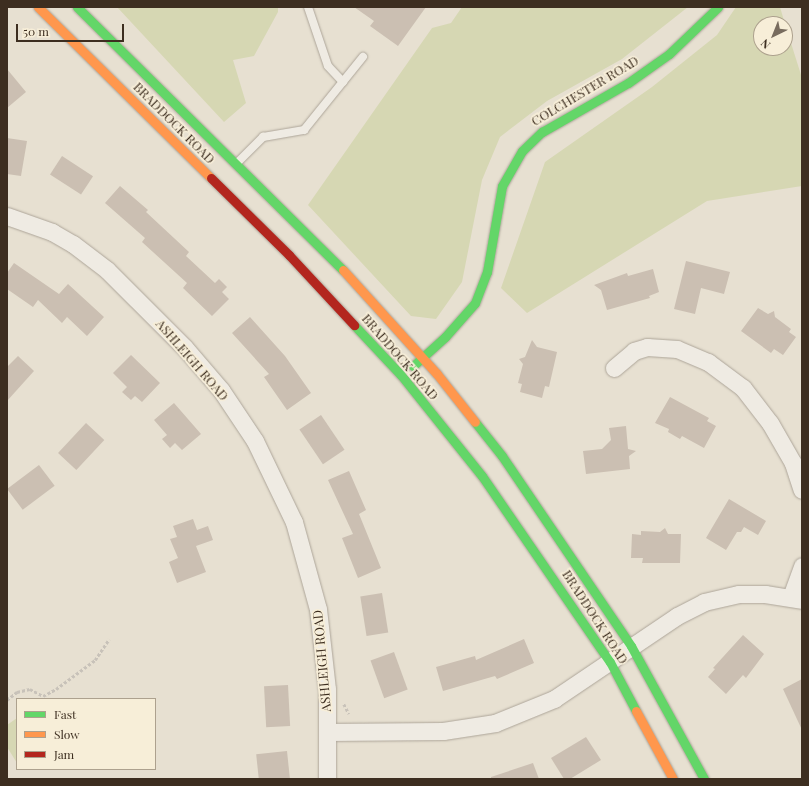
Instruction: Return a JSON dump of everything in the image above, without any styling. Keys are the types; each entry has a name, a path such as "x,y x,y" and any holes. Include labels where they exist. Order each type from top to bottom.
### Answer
{"main road":[{"name":"BRADDOCK ROAD","path":"38,7 289,255 401,375 490,488 610,662 673,779"},
{"name":"BRADDOCK ROAD","path":"78,7 351,278 423,357 502,456 570,552 631,646 704,779"},
{"name":"COLCHESTER ROAD","path":"401,375 423,357 475,303 487,272 502,186 522,150 542,132 628,83 669,54 718,7"}],"street":[{"name":"ASHLEIGH ROAD","path":"7,216 52,232 73,244 107,270 185,348 221,390 255,441 282,495 306,559 323,641 328,732 327,779"},
{"path":"614,368 634,351 647,347 677,349 708,362 743,388 770,423 793,463 802,490"},
{"path":"328,732 444,731 495,722 554,699 677,616 704,602 739,594 796,598 802,566"}],"lane":[{"path":"308,7 328,66 343,82"},
{"path":"236,163 263,137 304,130 363,57"}],"path":[{"path":"7,700 17,692 30,689 43,696 56,689 76,676 95,660 109,639"}],"green space":[{"path":"117,7 278,7 278,12 254,56 233,60 246,103 224,122"},
{"path":"462,7 688,7 622,59 547,101 500,137 482,180 462,282 436,319 411,316 308,205 432,28 451,23"},
{"path":"736,7 780,7 783,16 753,16 753,56 793,56 793,49 802,78 802,186 707,201 527,313 501,288 545,162 652,87 717,35"},
{"path":"16,719 16,761 7,747 7,725"}],"building":[{"path":"354,7 426,7 398,46 370,26 374,21"},
{"path":"7,69 26,92 7,108"},
{"path":"7,138 27,141 21,176 7,174"},
{"path":"62,156 93,176 81,195 50,174"},
{"path":"120,186 148,210 146,212 189,252 186,256 215,283 219,279 227,287 222,292 229,299 212,316 183,288 187,283 142,242 145,238 105,203"},
{"path":"686,261 730,272 724,294 701,288 695,314 674,309"},
{"path":"14,263 59,294 68,284 104,317 87,336 67,317 62,323 38,300 33,307 7,289 7,273"},
{"path":"653,269 659,292 649,296 650,298 607,310 601,290 594,285 627,273 628,276"},
{"path":"758,308 768,314 774,311 775,317 791,329 789,332 796,337 783,355 774,349 771,353 741,331"},
{"path":"250,317 285,356 311,393 287,410 264,377 269,374 232,333"},
{"path":"532,340 537,347 557,352 549,387 545,386 542,398 520,392 522,384 518,383 523,364 519,359 525,357"},
{"path":"131,355 160,383 142,402 135,396 131,400 122,392 127,387 113,373"},
{"path":"18,356 34,371 7,401 7,367"},
{"path":"670,397 709,418 707,421 716,426 704,448 682,436 680,439 668,432 669,429 655,423"},
{"path":"174,403 201,434 182,450 175,443 170,448 162,439 167,435 154,420"},
{"path":"321,415 344,450 323,464 299,430"},
{"path":"86,423 104,440 76,470 58,453"},
{"path":"626,426 628,449 636,451 629,456 630,469 586,474 583,451 602,449 611,440 609,428"},
{"path":"39,465 55,486 23,510 7,489"},
{"path":"349,471 366,510 359,514 381,568 358,578 342,538 353,534 328,480"},
{"path":"729,499 766,521 758,535 744,527 741,532 737,532 726,550 706,538"},
{"path":"193,519 197,530 208,526 213,540 196,546 206,572 177,583 169,562 178,558 170,539 177,537 173,526"},
{"path":"665,528 668,534 681,534 680,563 642,563 643,558 631,558 632,534 641,535 641,531 660,532"},
{"path":"382,593 388,633 367,636 360,596"},
{"path":"743,635 764,654 746,678 743,675 726,694 708,677 715,669 713,668"},
{"path":"524,639 534,663 497,679 495,676 443,691 436,667 475,656 476,660"},
{"path":"394,652 408,690 384,698 371,661"},
{"path":"802,679 802,730 783,689"},
{"path":"288,685 290,726 266,727 264,686"},
{"path":"586,737 601,760 570,779 564,779 551,758"},
{"path":"287,751 290,779 259,779 256,754"},
{"path":"533,763 539,779 491,779 491,777"}],"traffic: fast":[{"path":"77,7 343,270"},
{"path":"413,366 445,337 475,303 487,272 502,186 522,151 542,132 628,83 669,54 718,7"},
{"path":"354,325 401,375 482,476 610,662 636,711"},
{"path":"475,422 502,456 631,646 704,779"}],"traffic: slow":[{"path":"38,7 211,178"},
{"path":"343,270 437,374 475,422"},
{"path":"636,711 673,779"}],"traffic: jam":[{"path":"211,178 289,255 354,325"}]}
